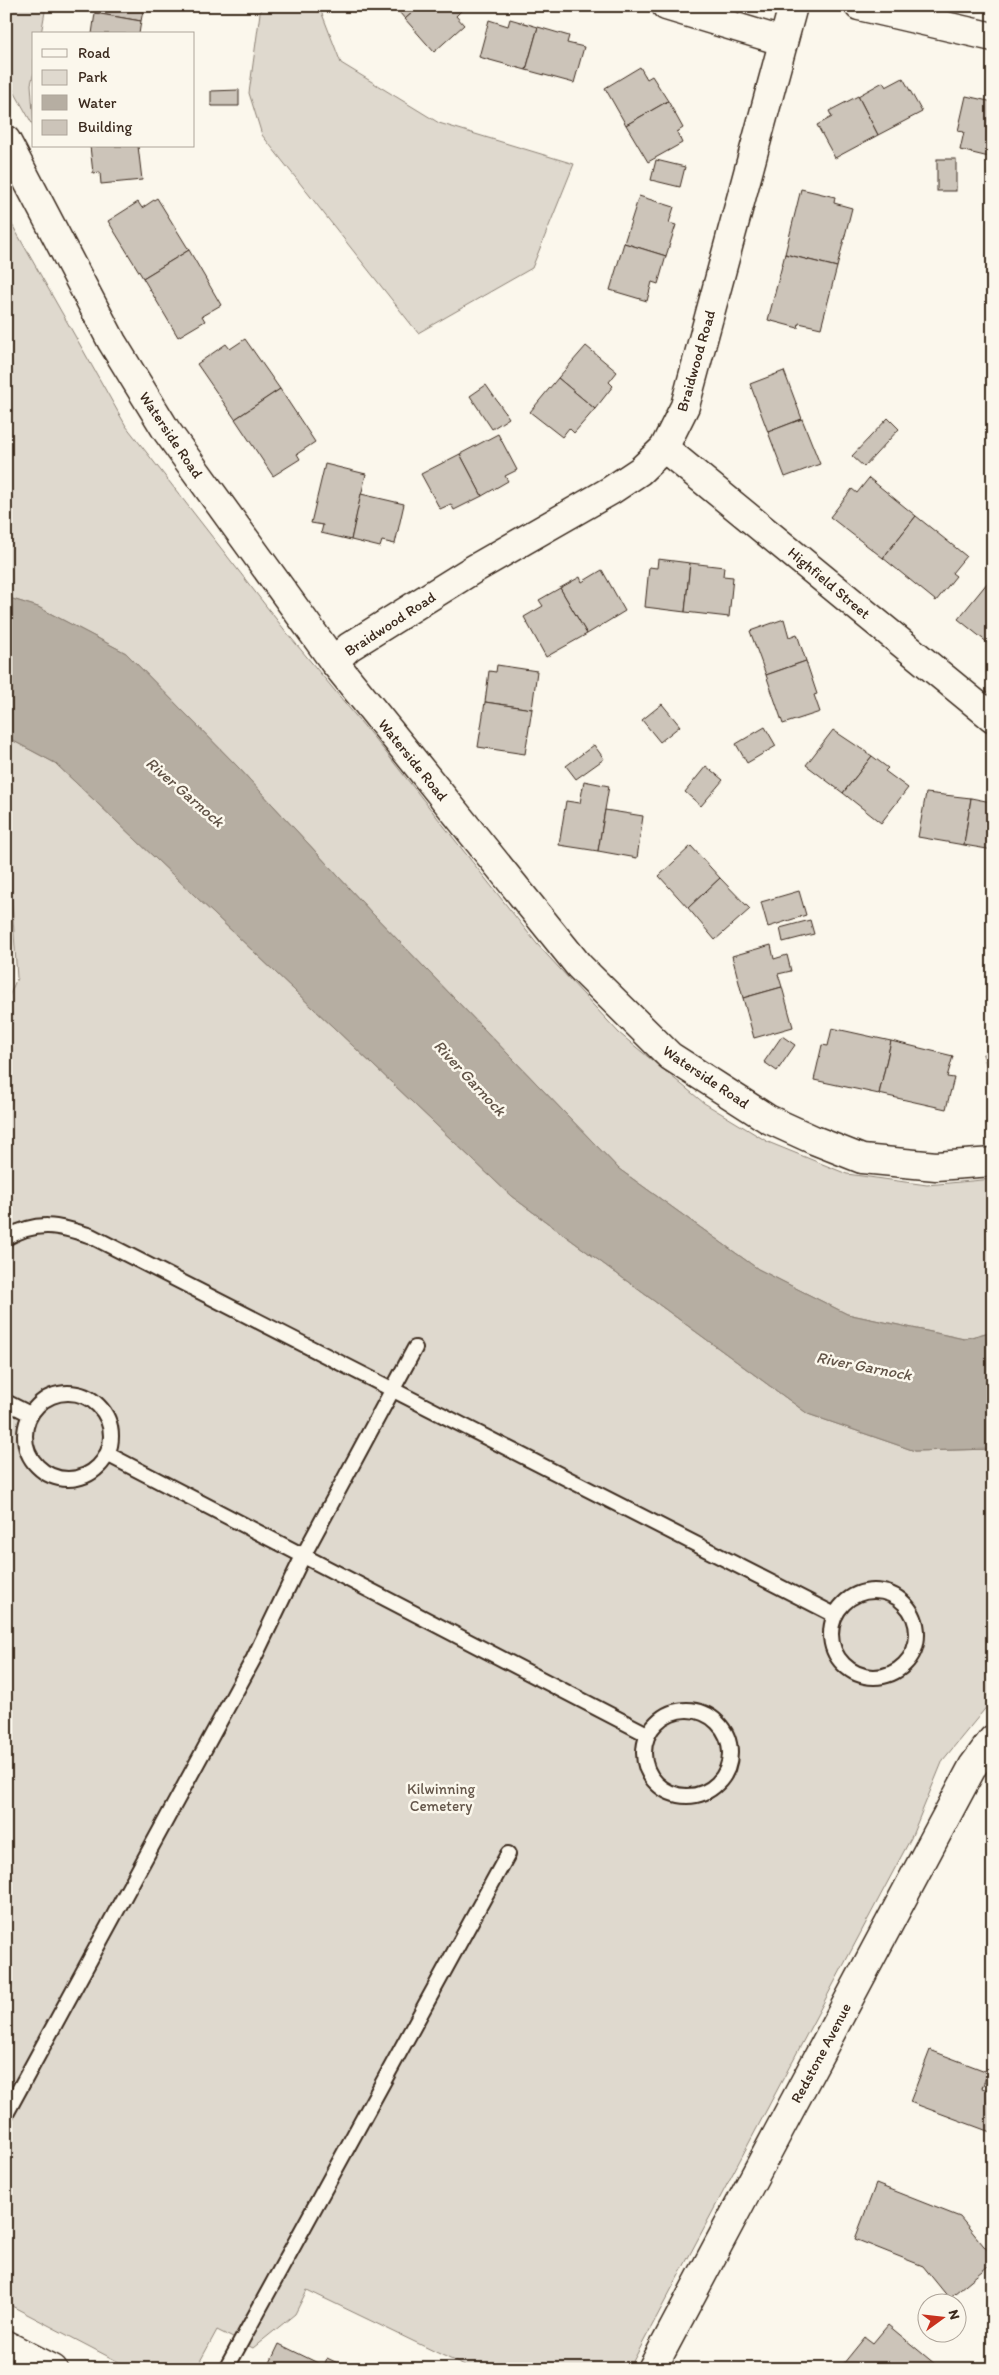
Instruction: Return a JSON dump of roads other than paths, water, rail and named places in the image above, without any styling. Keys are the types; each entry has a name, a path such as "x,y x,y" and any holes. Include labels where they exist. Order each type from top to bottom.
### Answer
{"street":[{"path":"666,6 782,40"},
{"name":"Braidwood Road","path":"334,662 349,647 474,569 610,491 640,471 664,448 685,406 792,6"},
{"path":"859,6 993,37"},
{"name":"Waterside Road","path":"6,140 112,342 166,430 334,662 579,966 670,1056 768,1119 862,1159 936,1166 993,1162"},
{"name":"Highfield Street","path":"664,448 993,718"},
{"name":"Redstone Avenue","path":"652,2369 973,1766 993,1739"}],"lane":[{"path":"6,1238 34,1226 50,1225 91,1236 835,1615"},
{"path":"6,2114 254,1658 303,1556 415,1348"},
{"path":"64,1393 78,1394 91,1399 102,1408 108,1420 112,1434 110,1448 94,1471 81,1478 66,1480 52,1477 39,1469 24,1444 25,1429 30,1414 38,1404 50,1396 64,1393"},
{"path":"6,1402 30,1414"},
{"path":"107,1454 647,1734"},
{"path":"867,1590 881,1590 894,1595 906,1603 914,1614 918,1627 917,1642 913,1655 904,1666 891,1674 877,1677 862,1676 848,1669 838,1658 832,1644 831,1630 835,1615 843,1603 854,1595 867,1590"},
{"path":"679,1710 693,1710 706,1714 718,1722 726,1733 730,1754 725,1774 716,1786 703,1794 689,1797 674,1795 660,1788 650,1777 644,1764 643,1749 647,1734 655,1723 666,1714 679,1710"},
{"path":"226,2369 508,1854"}],"water":[{"name":"River Garnock","path":"6,597 38,607 126,653 238,767 371,912 619,1169 758,1269 847,1314 964,1339 993,1331 993,1449 915,1451 808,1414 511,1196 55,763 6,737"}],"park label":[{"name":"Kilwinning Cemetery","path":"441,1798"}]}
